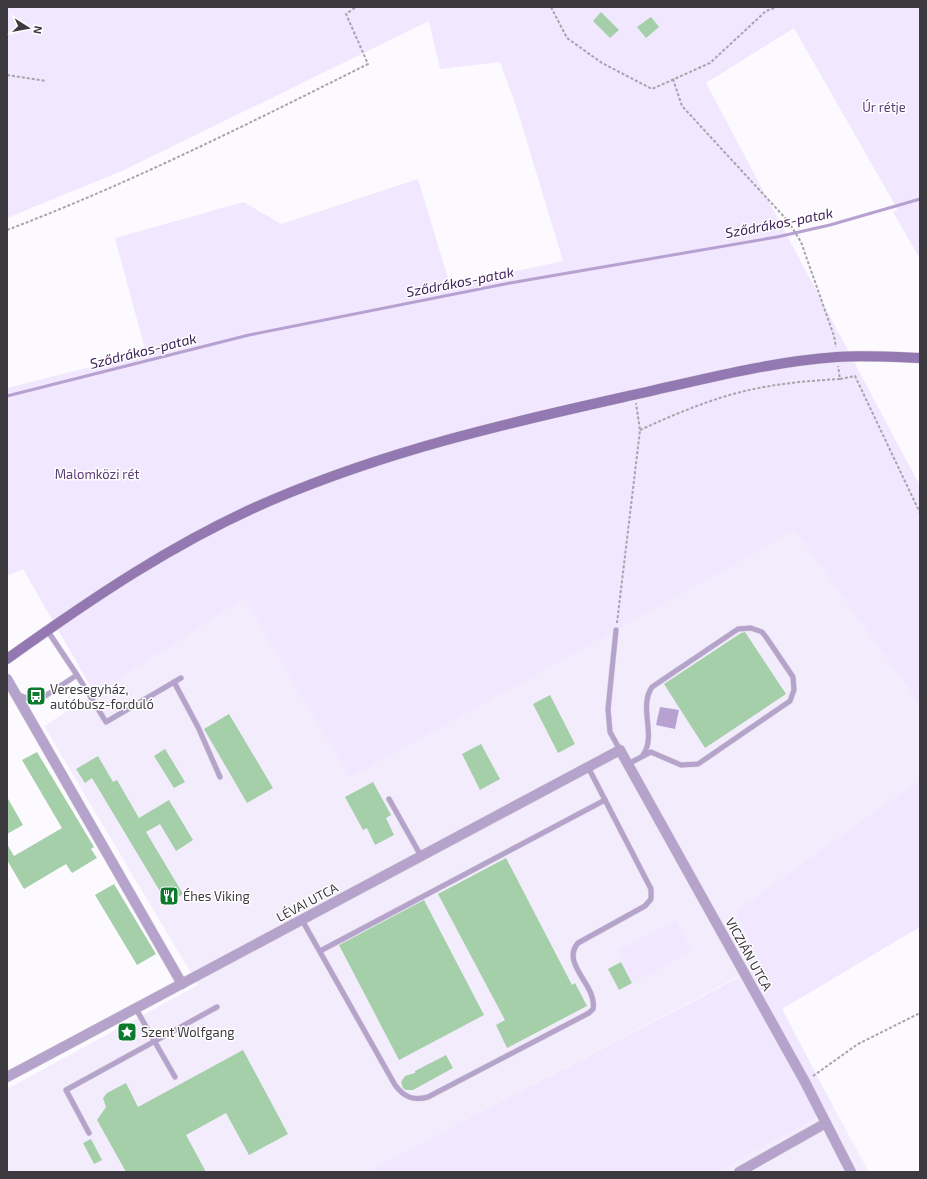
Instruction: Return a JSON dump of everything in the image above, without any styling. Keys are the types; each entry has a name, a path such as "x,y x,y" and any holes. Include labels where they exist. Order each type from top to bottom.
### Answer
{"main road":[{"path":"7,659 130,574 199,536 269,501 376,460 535,417 762,368 837,357 920,358"}],"street":[{"path":"7,679 182,984"},
{"name":"VICZIÁN UTCA","path":"620,750 805,1082 851,1172"},
{"name":"LÉVAI UTCA","path":"7,1077 620,750"},
{"path":"739,1172 826,1124"}],"lane":[{"path":"628,764 651,752 681,765 698,764 790,702 794,690 793,677 762,632 751,628 738,630 652,687 647,700 649,741 648,748 643,755"},
{"path":"47,630 106,722 180,678"},
{"path":"616,630 608,709 610,732 620,750"},
{"path":"15,693 36,702 77,675"},
{"path":"174,682 198,727 220,777"},
{"path":"302,920 395,1085 404,1096 415,1099 428,1097 510,1055 593,1009 593,998 573,958 574,947 578,943 645,906 651,899 651,889 588,767"},
{"path":"389,799 422,856"},
{"path":"320,951 604,800"},
{"path":"89,1133 66,1090 217,1007"},
{"path":"136,1009 175,1076"}],"path":[{"path":"7,230 67,207 230,134 368,64 346,14 356,7"},
{"path":"550,7 568,38 602,63 652,89 710,64 766,11 777,7"},
{"path":"7,75 46,81"},
{"path":"673,79 682,106 788,221 801,242 834,336 840,379"},
{"path":"640,430 694,407 738,393 808,381 840,379 855,376 920,514"},
{"path":"616,630 640,430 635,395"},
{"path":"805,1082 858,1044 920,1012"}],"shaded area":[{"path":"795,529 920,705 920,779 736,911 761,965 365,1172 7,1172 7,1089 198,985 44,726 244,599 350,778"},
{"path":"660,707 679,710 675,729 656,725"},
{"path":"834,1108 869,1172 718,1172"}],"green space":[{"path":"7,7 920,7 920,259 893,212 898,210 794,28 706,83 920,486 920,705 795,530 350,778 244,599 95,694 23,569 7,576 7,388 146,353 115,238 244,202 281,224 418,179 450,285 563,261 518,112 500,62 440,69 429,21 124,170 7,218"},
{"path":"920,779 920,927 782,1009 834,1108 718,1172 365,1172 761,966 736,911"},
{"path":"676,920 692,951 634,982 618,951"}],"building":[{"path":"601,12 619,30 610,38 593,21"},
{"path":"651,17 659,27 646,38 637,27"},
{"path":"745,632 786,694 705,748 664,684 741,633"},
{"path":"550,695 575,744 558,753 533,704"},
{"path":"229,714 273,788 247,803 204,729"},
{"path":"481,744 500,779 480,790 462,754"},
{"path":"165,749 185,782 174,788 154,756"},
{"path":"37,752 94,847 91,849 97,858 72,873 66,864 24,889 7,860 7,844 14,856 62,828 22,760"},
{"path":"98,756 113,782 117,780 139,818 169,800 193,840 176,851 160,824 146,832 183,894 167,903 92,778 85,783 76,769"},
{"path":"373,782 391,815 386,818 394,835 375,845 367,828 363,830 345,797"},
{"path":"7,797 23,825 7,834"},
{"path":"506,858 572,985 575,983 587,1006 507,1048 496,1025 505,1020 438,894"},
{"path":"114,884 156,954 137,965 95,895"},
{"path":"424,900 484,1015 399,1060 339,945"},
{"path":"621,962 632,983 619,990 608,969"},
{"path":"243,1050 288,1134 249,1155 226,1113 186,1135 206,1172 126,1172 97,1120 106,1107 103,1098 107,1093 126,1083 138,1107"},
{"path":"446,1055 453,1068 413,1090 406,1090 403,1088 401,1082 405,1076 415,1073 415,1071"},
{"path":"91,1139 102,1160 94,1164 83,1143"}],"waterway":[{"name":"Sződrákos-patak","path":"7,396 249,335 510,283 777,237 830,225 920,199"}],"place":[{"name":"Veresegyház, autóbusz-forduló","path":"36,696"},
{"name":"Éhes Viking","path":"169,896"},
{"name":"Szent Wolfgang","path":"127,1032"}],"park label":[{"name":"Úr rétje","path":"884,107"},
{"name":"Malomközi rét","path":"97,474"}]}
